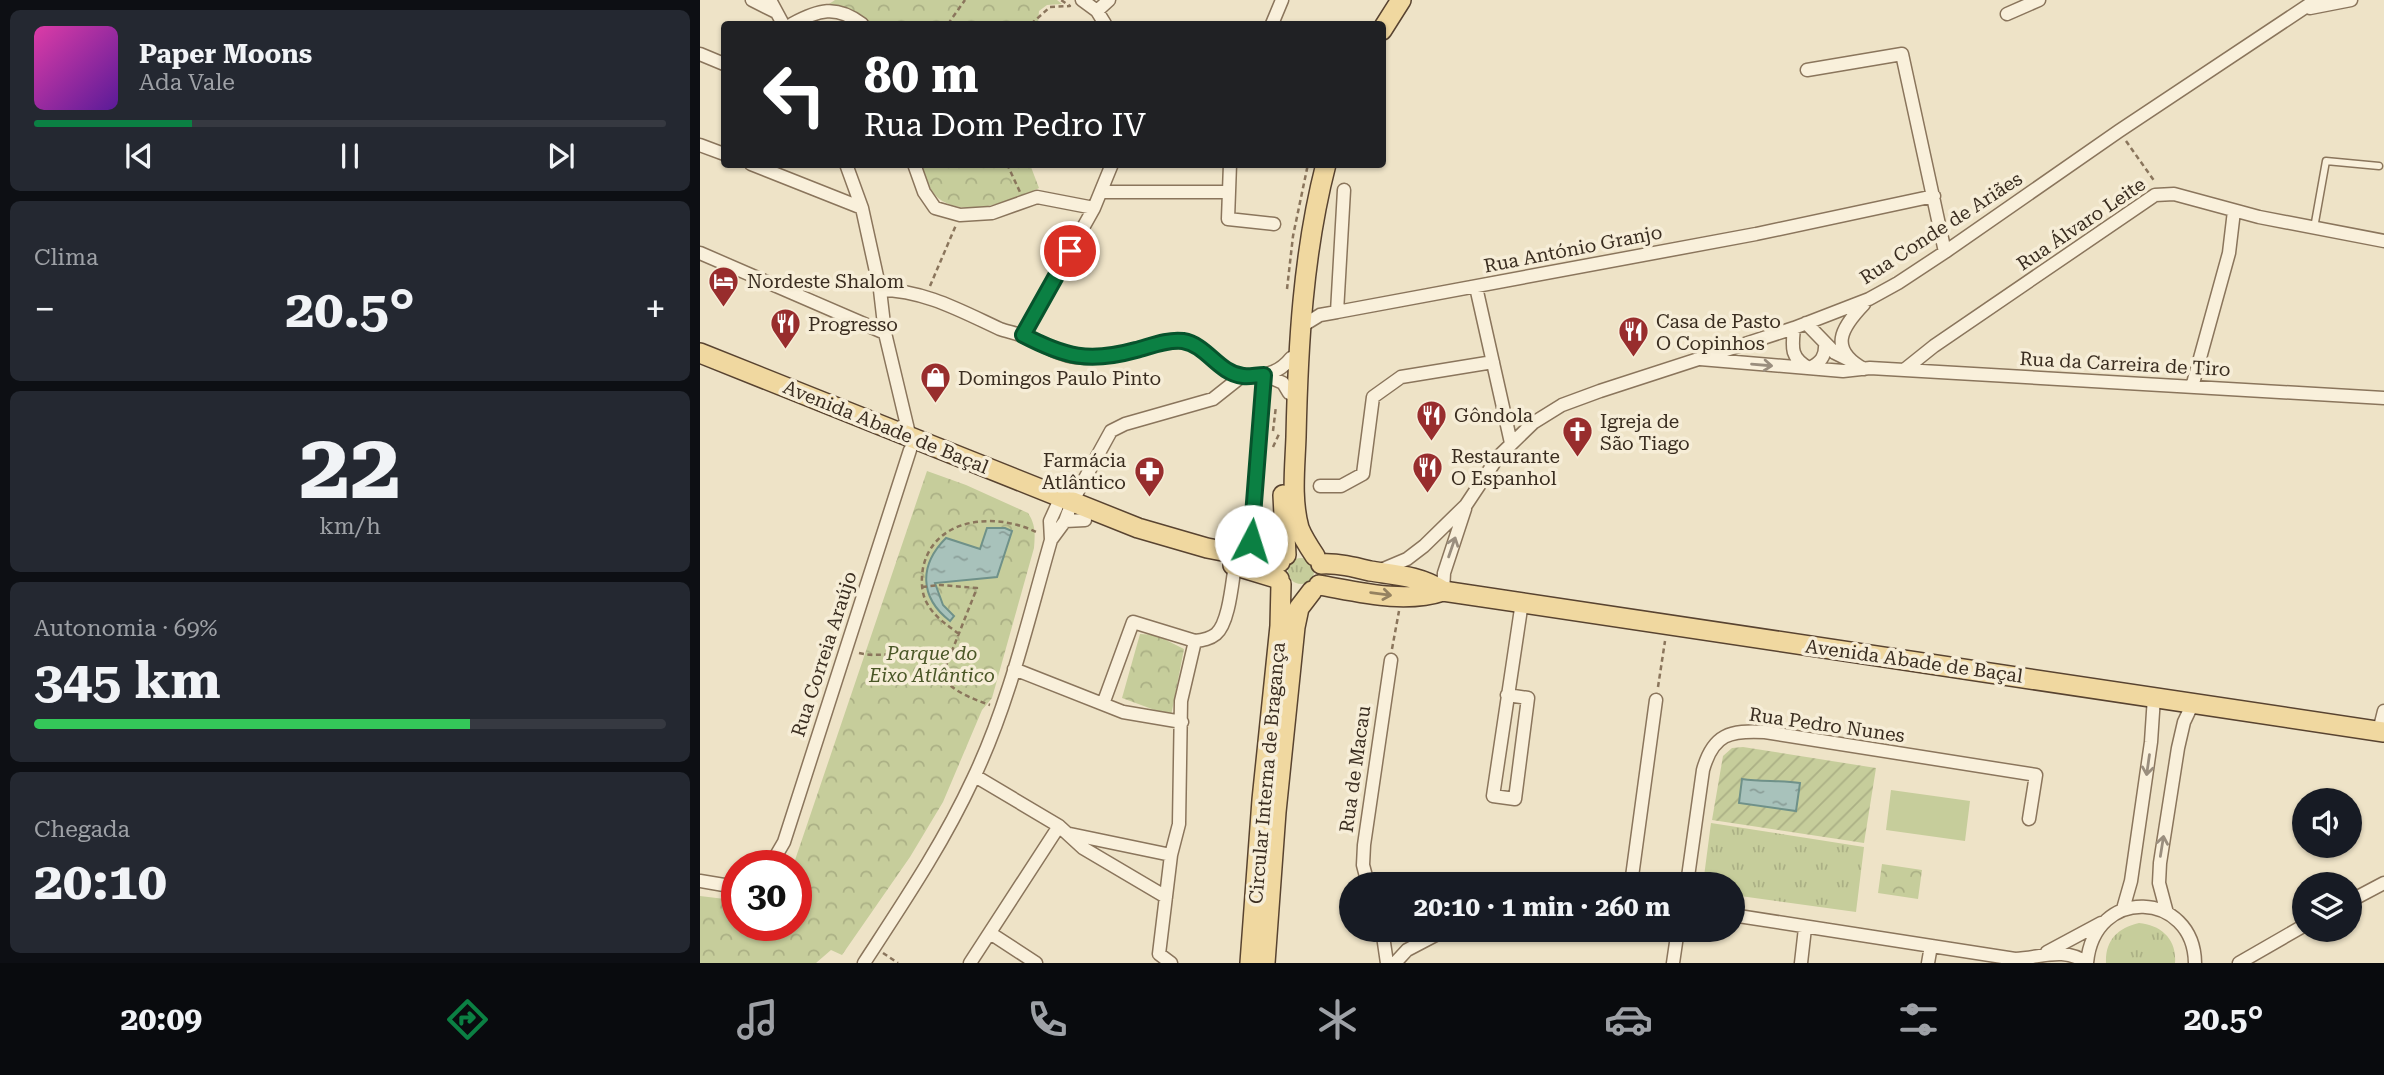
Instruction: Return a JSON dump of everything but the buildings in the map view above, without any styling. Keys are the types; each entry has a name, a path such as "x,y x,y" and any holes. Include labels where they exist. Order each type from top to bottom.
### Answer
{"main road":[{"path":"1378,21 1391,0"},
{"path":"1386,24 1401,0"},
{"name":"Circular Interna de Bragança","path":"1250,963 1262,800 1280,626 1283,492 1296,269 1317,168"},
{"path":"1315,588 1322,575 1318,560 1299,527 1295,501 1304,296 1312,223 1325,168"},
{"name":"Avenida Abade de Baçal","path":"700,353 1068,510 1242,561 1282,570 1295,594 1315,588 1401,597 1423,596 1443,591"},
{"name":"Avenida Abade de Baçal","path":"700,365 910,444"},
{"name":"Avenida Abade de Baçal","path":"1282,570 1301,550 1318,560 1419,579 1443,591 2381,731"},
{"name":"Circular Interna de Bragança","path":"1265,963 1276,812 1295,627 1299,608 1315,588"}],"street":[{"path":"752,0 780,19"},
{"path":"770,0 780,19"},
{"path":"1082,0 1097,11 1103,21"},
{"path":"1097,11 1109,0"},
{"path":"1273,21 1282,0"},
{"path":"2007,14 2039,0"},
{"name":"Rua Conde de Ariães","path":"1374,571 1388,569 1416,553 1466,505 1498,457 1511,443 1533,423 1562,405 1869,299 1945,252 2316,0"},
{"path":"2299,10 2351,0"},
{"path":"798,21 827,10 850,15 858,21"},
{"path":"700,54 721,63"},
{"path":"1807,70 1902,54 1945,252"},
{"path":"700,145 721,153"},
{"path":"761,168 862,208"},
{"path":"847,168 862,208 910,444"},
{"path":"915,168 924,192 935,208 960,215 992,213 1037,197 1094,208"},
{"path":"1023,335 1094,208 1110,168"},
{"path":"1230,168 1228,219 1274,224"},
{"path":"1304,296 1321,307 1337,312 1344,190"},
{"path":"1101,192 1229,192"},
{"name":"Rua Álvaro Leite","path":"1904,370 1934,346 2135,208 2162,193 2234,211 2384,241"},
{"name":"Rua António Granjo","path":"1302,327 1320,315 1756,234 1934,196"},
{"path":"2192,387 2229,253 2234,211"},
{"path":"700,254 886,333"},
{"path":"1476,287 1511,443"},
{"path":"880,290 900,290 926,296 1006,331 1023,335 1055,352 1074,357 1124,353 1167,342 1184,341 1198,347 1221,367 1242,376 1264,375 1283,368 1291,358"},
{"path":"1850,360 1841,346 1843,331 1852,316 1869,299"},
{"path":"1825,343 1822,359 1809,368 1795,359 1792,352 1800,325 1825,343 1835,353 1864,369"},
{"name":"Rua da Carreira de Tiro","path":"1694,359 1843,371 1904,370 2384,398"},
{"path":"1320,486 1341,486 1363,474 1373,397 1401,377 1493,362"},
{"path":"1264,375 1283,383 1289,393"},
{"path":"1103,704 1133,622 1195,641 1219,633 1225,622 1242,561 1264,375"},
{"path":"864,963 920,877 975,776 1002,710 1051,540 1050,521 1068,510 1111,431 1125,424 1213,399 1242,376"},
{"name":"Rua Correia Araújo","path":"779,850 910,444"},
{"name":"Rua Conde de Ariães","path":"1443,591 1444,573 1466,505"},
{"path":"1507,695 1528,698 1515,799 1493,796 1507,695 1522,602"},
{"path":"1171,963 1159,954 1171,855 1180,824 1181,701 1195,641"},
{"name":"Rua de Macau","path":"1365,872 1364,845 1391,660"},
{"path":"1014,669 1122,712 1182,722"},
{"path":"2123,909 2131,881 2149,755 2154,697"},
{"path":"1633,872 1656,700"},
{"path":"2167,913 2159,883 2160,863 2178,748 2184,722 2193,703"},
{"path":"2381,731 2384,711"},
{"name":"Rua Pedro Nunes","path":"1689,872 1705,762 1717,740 1730,733 1765,732 2036,775 2029,819"},
{"path":"975,776 1065,830 1083,848 1166,897"},
{"path":"1065,830 1171,855"},
{"path":"970,963 1065,830"},
{"path":"700,881 721,884"},
{"path":"2362,895 2384,883"},
{"path":"1745,917 2015,959 2043,954 2123,909 2153,908 2167,913 2188,933 2197,962"},
{"path":"2043,954 2070,954 2087,963 2091,941 2104,921"},
{"path":"1801,963 1805,928"},
{"path":"2239,963 2292,932"},
{"path":"990,933 1036,963"},
{"path":"1384,942 1387,963"},
{"path":"1395,963 1419,942"},
{"path":"1673,963 1676,942"},
{"path":"1928,963 1931,946"},
{"path":"2228,963 2260,950"}],"lane":[{"path":"2314,228 2326,161 2379,166"}],"path":[{"path":"951,21 965,0"},
{"path":"1034,21 1050,7 1070,6 1061,0"},
{"path":"2127,142 2162,193"},
{"path":"1009,168 1024,201"},
{"path":"926,296 950,238"},
{"path":"959,634 935,615 927,603 924,566 927,554 935,542 943,534 971,522 988,520 1016,524 1051,540"},
{"path":"924,587 938,585 977,588 942,676"},
{"path":"1391,660 1401,597"},
{"path":"1656,700 1667,624"},
{"path":"846,648 872,656 908,654 931,666 960,692 1002,710"}],"green space":[{"path":"835,0 1057,0 1062,4 1047,5 1039,11 1038,21 860,21 833,10 829,4"},
{"path":"923,168 1031,168 1039,188 1001,203 972,208 946,203 935,195"},
{"name":"Parque do Eixo Atlântico","path":"927,471 1028,513 1034,526 1034,548 992,698 982,710 943,802 910,857 842,955 831,950 816,963 700,963 700,896 721,899 721,941 812,941 812,850 798,850"},
{"path":"1301,558 1310,562 1314,571 1310,580 1301,584 1292,580 1288,571 1292,562"},
{"path":"1140,634 1156,635 1184,649 1171,716 1122,698"},
{"path":"1743,747 1876,768 1864,843 1712,820 1723,756 1732,748"},
{"path":"1891,790 1970,801 1965,841 1886,830"},
{"path":"1711,823 1864,847 1856,912 1745,897 1745,872 1705,872"},
{"path":"1882,864 1922,870 1918,899 1878,893"},
{"path":"2139,923 2161,930 2166,935 2173,947 2175,963 2106,963 2108,948 2114,937 2124,928"}],"water":[{"path":"987,528 1005,528 1012,531 997,577 935,583 943,605 954,616 950,621 932,602 928,591 927,570 931,559 946,538 980,549"},
{"path":"1742,779 1800,783 1796,811 1739,803"}],"place":[{"name":"Nordeste Shalom","path":"724,308"},
{"name":"Progresso","path":"785,351"},
{"name":"Casa de Pasto O Copinhos","path":"1633,359"},
{"name":"Domingos Paulo Pinto","path":"935,405"},
{"name":"Gôndola","path":"1431,442"},
{"name":"Igreja de São Tiago","path":"1577,459"},
{"name":"Restaurante O Espanhol","path":"1428,494"},
{"name":"Farmácia Atlântico","path":"1149,498"}],"route":[{"path":"1070,251 1023,335 1055,352 1074,357 1124,353 1167,342 1184,341 1198,347 1221,367 1242,376 1264,375 1251,541"}]}
